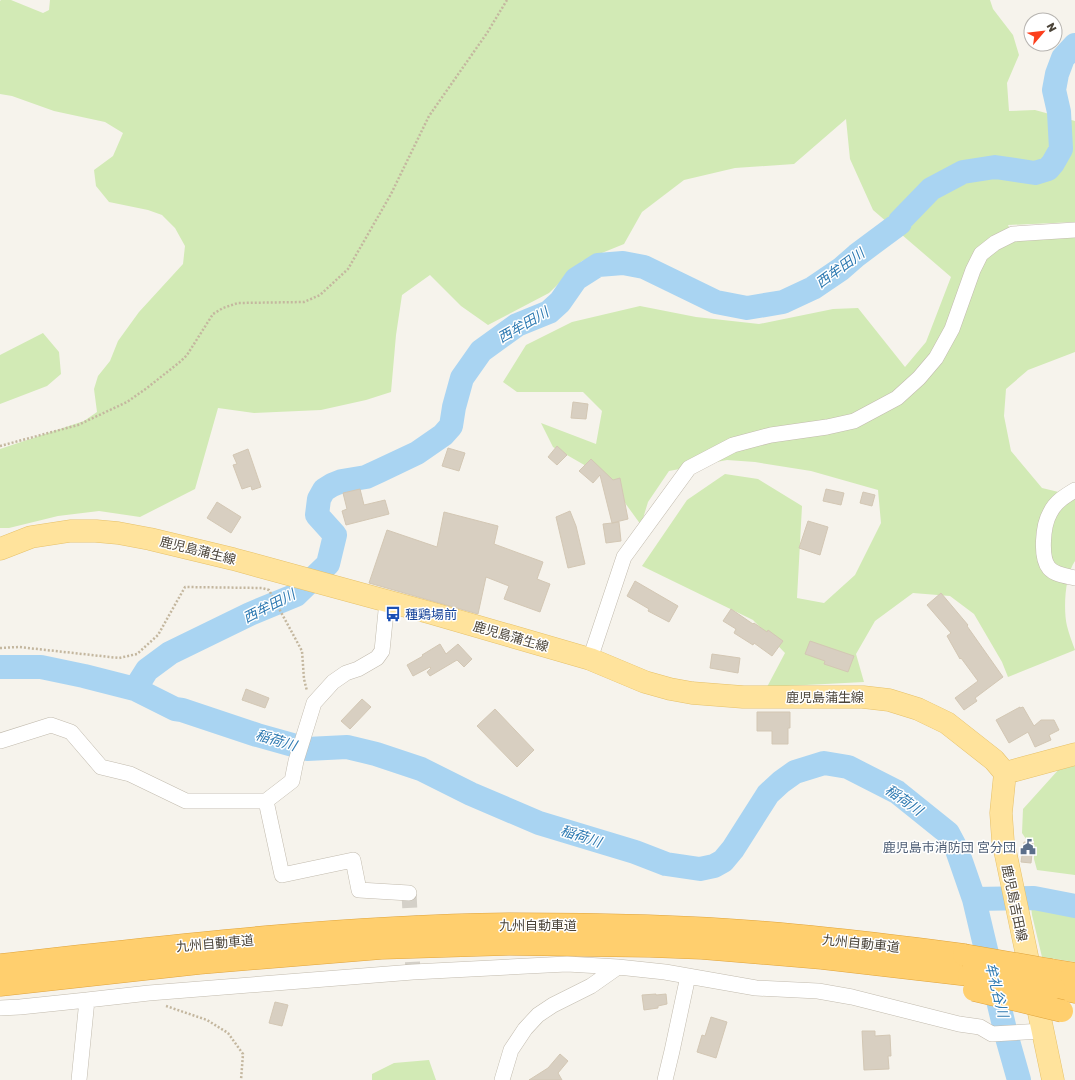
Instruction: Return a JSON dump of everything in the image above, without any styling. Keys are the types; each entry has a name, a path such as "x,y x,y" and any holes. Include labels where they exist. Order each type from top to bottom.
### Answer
{"highway":[{"name":"九州自動車道","path":"0,965 196,944 371,929 508,924 652,926 756,932 887,945 969,973"},
{"name":"九州自動車道","path":"0,985 199,963 380,948 509,944 650,946 745,952 823,969 969,973 1060,984 1075,974"},
{"path":"969,973 1069,1013"}],"main road":[{"name":"鹿児島蒲生線","path":"0,549 31,537 70,531 118,533 233,558 387,601 590,659 645,682 670,689 692,693 743,697 863,697 889,700 918,708 947,723 994,760 1005,773"},
{"path":"1005,773 1075,754"},
{"name":"鹿児島吉田線","path":"1005,773 1001,813 1003,841 1053,1080"}],"street":[{"path":"590,659 624,557 689,468 733,445 771,435 827,427 854,421 897,398 920,378 936,358 952,328 973,270 981,254 995,243 1014,234 1075,230"},
{"path":"1075,490 1062,498 1049,514 1044,536 1043,552 1049,568 1060,575 1075,578"},
{"path":"0,741 51,725 71,732 101,767 130,774 186,801 266,801 292,781 296,761 311,709 333,682 346,672 358,669 377,658 382,651 387,601"},
{"path":"266,801 282,875 353,860 359,890 409,893"},
{"path":"0,1008 149,993 413,972 567,964 618,966 756,988 818,991 852,997 959,1024 980,1027 992,1034 1043,1031"},
{"path":"502,1080 511,1050 525,1029 538,1015 553,1005 591,986 618,966"},
{"path":"665,1080 688,976"},
{"path":"79,1080 87,1000"}],"path":[{"path":"0,446 78,425 127,402 181,361 187,355 213,314 223,308 238,303 304,302 320,295 348,269 388,201 429,116 487,33 507,0"},
{"path":"0,648 19,647 119,658 137,654 158,634 185,587 262,588 269,590 302,652 304,679 311,709"},
{"path":"149,993 164,1005 207,1020 228,1033 243,1054 241,1080"}],"green space":[{"path":"1,0 11,0 43,13 49,10 50,0 990,0 993,9 1013,35 1019,55 1007,83 1009,111 1035,110 1075,121 1075,222 1008,225 1014,238 1075,233 1075,352 1028,370 1006,389 1004,416 1011,451 1042,488 1075,496 1075,561 1067,583 1065,611 1067,626 1075,650 1008,677 1002,662 974,614 950,596 913,593 875,621 856,654 864,682 767,687 785,653 753,620 642,566 687,500 725,474 758,479 802,506 797,598 824,603 855,575 881,523 878,490 811,471 755,462 727,460 669,471 648,502 641,525 607,478 553,447 541,423 596,444 602,411 583,392 517,392 503,382 526,345 572,322 640,306 696,317 759,324 833,309 858,308 905,367 926,342 951,277 873,210 850,159 846,119 794,164 735,168 684,180 642,212 624,244 582,261 549,293 488,325 461,306 430,275 402,295 396,335 391,392 366,400 321,410 254,413 218,408 195,489 140,517 99,511 58,516 9,528 0,528 0,449 84,421 97,412 94,389 98,376 110,361 118,341 139,312 183,264 185,246 175,228 162,215 148,210 109,202 96,186 94,170 113,156 123,133 105,122 54,111 12,96 0,94"},
{"path":"43,333 59,352 61,374 47,386 0,404 0,355"},
{"path":"1075,762 1075,875 1037,870 1034,859 1034,841 1026,839 1022,833 1023,809 1060,768"},
{"path":"1039,905 1075,914 1075,962 1042,957 1031,906"},
{"path":"429,1060 436,1080 372,1080 372,1074 394,1063"}],"building":[{"path":"573,402 588,404 586,419 571,418"},
{"path":"557,446 567,455 557,465 548,457"},
{"path":"448,448 465,453 459,471 442,466"},
{"path":"248,449 261,487 252,490 251,486 242,489 233,465 237,464 233,455"},
{"path":"591,459 613,480 620,478 628,519 612,523 600,475 593,483 579,471"},
{"path":"360,489 364,505 385,500 389,514 346,525 342,511 347,509 343,493"},
{"path":"826,489 844,493 841,505 823,501"},
{"path":"863,492 875,495 872,506 860,503"},
{"path":"217,502 241,517 231,533 207,518"},
{"path":"570,511 576,526 585,564 568,568 556,517"},
{"path":"444,512 498,526 494,544 543,562 537,579 550,584 540,612 504,599 509,586 486,577 478,614 369,583 387,530 437,547"},
{"path":"808,521 828,527 820,555 799,548"},
{"path":"619,522 621,541 606,543 603,524"},
{"path":"635,581 678,606 669,622 648,611 649,609 627,596"},
{"path":"941,593 968,625 967,626 1003,677 975,698 977,701 964,710 955,698 978,681 961,658 960,659 947,636 951,633 927,605"},
{"path":"731,609 767,632 768,630 783,641 772,656 754,643 753,645 734,633 736,629 723,621"},
{"path":"810,641 854,656 848,672 824,664 825,661 805,654"},
{"path":"440,644 446,654 458,644 472,659 464,667 457,660 430,676 427,672 431,668 430,667 413,676 407,665"},
{"path":"712,654 740,658 738,673 710,668"},
{"path":"246,689 269,698 265,708 242,700"},
{"path":"362,699 371,707 350,729 341,721"},
{"path":"1020,707 1023,707 1034,726 1041,720 1054,720 1059,730 1049,735 1051,740 1035,747 1028,732 1009,743 996,720"},
{"path":"495,709 534,750 517,767 477,726"},
{"path":"757,712 790,712 788,744 772,744 772,731 757,731"},
{"path":"1024,842 1033,843 1031,863 1021,862"},
{"path":"666,994 667,1004 658,1006 658,1008 644,1010 642,995"},
{"path":"275,1002 288,1005 282,1026 269,1023"},
{"path":"711,1017 727,1022 716,1058 697,1052 702,1035 705,1036"},
{"path":"862,1031 875,1031 875,1036 890,1035 891,1056 888,1056 889,1069 864,1070"},
{"path":"560,1054 568,1061 558,1073 562,1080 529,1080 548,1068"}],"waterway":[{"name":"西牟田川","path":"135,689 147,670 170,653 250,614 296,595 328,564 335,535 317,515 319,499 324,490 342,481 366,477 379,471 417,453 443,435 451,426 454,407 462,378 481,351 517,325 549,312 560,302 576,279 598,265 623,263 644,267 716,302 747,308 783,302 813,288 841,269 857,255 900,223 900,221 931,189 963,172 995,167 1035,173 1048,169 1061,149 1059,112 1054,90 1057,74 1063,58 1075,45"},
{"name":"稲荷川","path":"0,667 41,667 135,689 175,709 307,749 347,747 376,754 421,769 471,794 539,823 635,852 666,864 700,869 714,866 723,861 733,849 768,794 795,772 824,763 848,767 897,792 948,833 957,850 974,899 1006,1034 1019,1080"},
{"name":"稲荷川","path":"974,899 1034,898 1075,906"}],"tunnel":[{"path":"409,893 413,972"}],"place":[{"name":"種鶏場前","path":"393,614"},
{"name":"鹿児島市消防団 宮分団","path":"1028,847"}],"water label":[{"name":"牟礼谷川","path":"997,990"}]}
